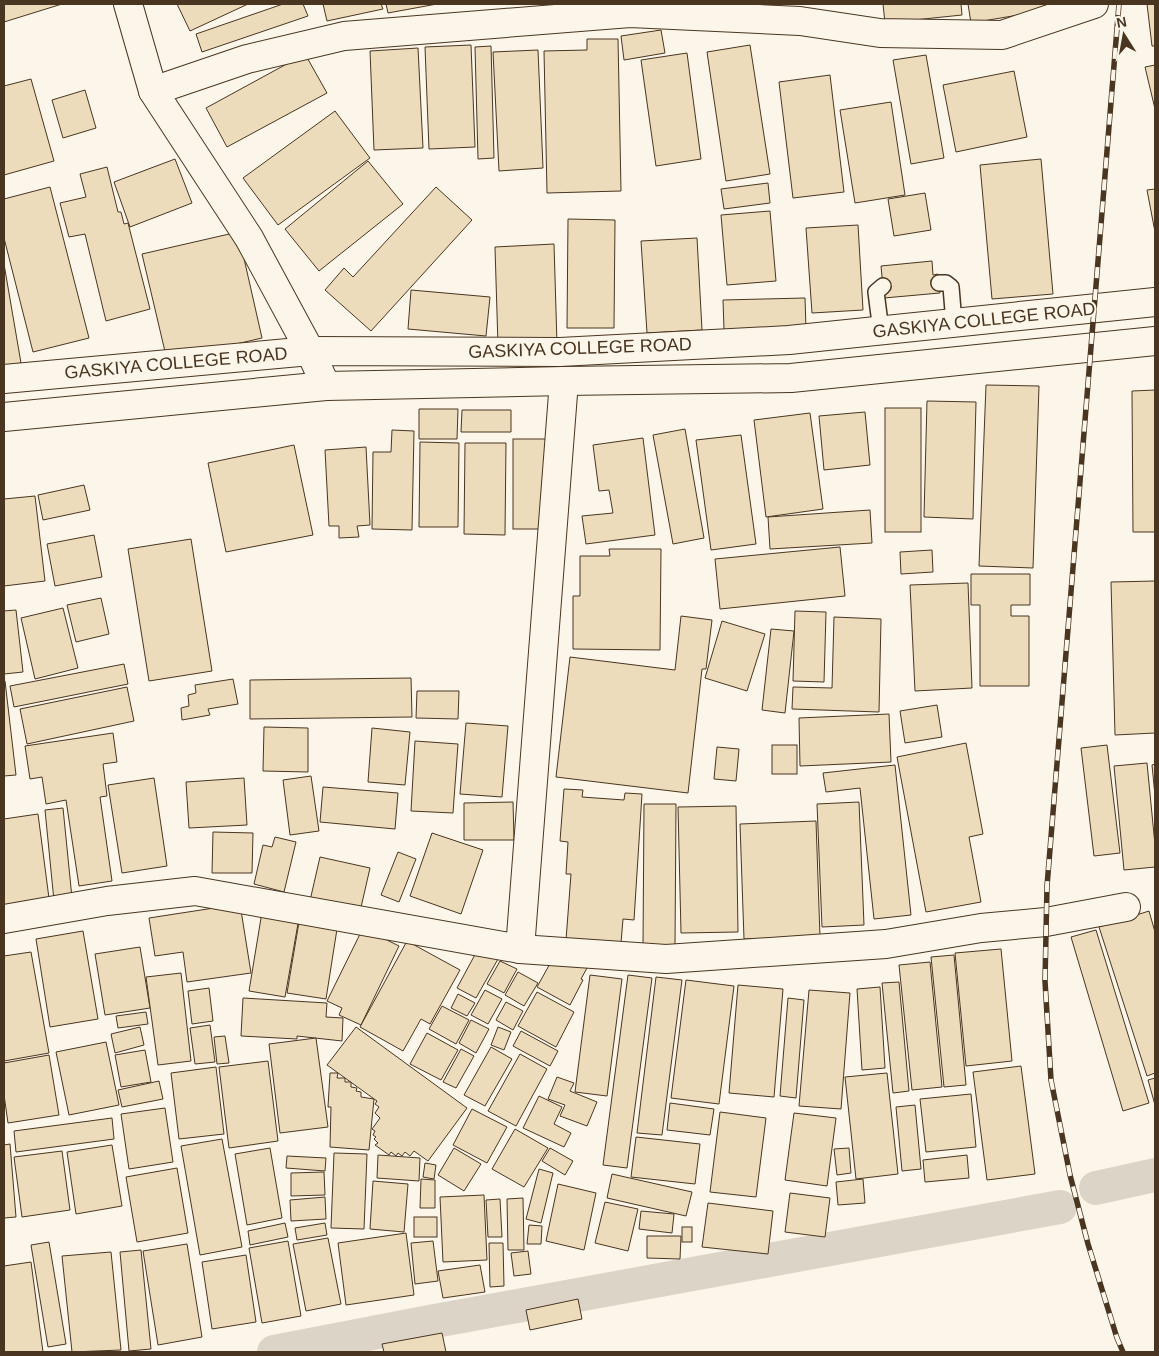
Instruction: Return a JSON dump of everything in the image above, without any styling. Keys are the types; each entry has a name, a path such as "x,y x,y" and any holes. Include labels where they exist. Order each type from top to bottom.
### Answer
{"street":[{"path":"128,4 153,91 249,238 310,351 326,386"},
{"path":"153,91 247,59 344,36 630,13 800,21 880,33 1002,35 1094,4"},
{"name":"GASKIYA COLLEGE ROAD","path":"4,379 310,351 560,352 789,340 1155,302"},
{"name":"GASKIYA COLLEGE ROAD","path":"4,416 326,386 564,380 791,378 1155,340"},
{"path":"520,949 564,380"},
{"path":"4,919 107,901 195,891 520,949 666,959 886,944 981,928 1046,922 1126,907"}],"lane":[{"path":"939,283 946,283 951,287 954,323"},
{"path":"882,286 876,292 882,331"}],"building":[{"path":"4,4 62,4 4,22"},
{"path":"177,4 248,4 190,31"},
{"path":"283,4 303,4 308,16 202,52 196,34"},
{"path":"323,4 381,4 383,9 327,21"},
{"path":"386,4 437,4 388,13"},
{"path":"883,4 961,4 962,15 885,23"},
{"path":"968,4 1053,4 1054,9 971,23"},
{"path":"1147,4 1155,4 1155,46 1152,46"},
{"path":"661,30 665,53 624,60 621,36"},
{"path":"587,39 618,39 621,191 547,193 544,51 587,50"},
{"path":"471,45 475,147 429,149 425,47"},
{"path":"750,45 770,174 726,181 707,52"},
{"path":"491,46 494,158 478,159 475,47"},
{"path":"418,48 423,148 374,150 370,51"},
{"path":"538,50 543,168 499,171 493,52"},
{"path":"687,53 701,159 656,166 641,60"},
{"path":"305,54 327,93 227,147 206,108"},
{"path":"926,55 944,158 911,164 893,60"},
{"path":"1155,65 1155,109 1145,67"},
{"path":"1014,71 1027,137 956,152 943,85"},
{"path":"830,75 844,192 793,198 779,82"},
{"path":"31,79 54,161 4,175 4,86"},
{"path":"85,90 96,128 63,138 52,100"},
{"path":"891,102 905,195 855,203 840,110"},
{"path":"335,111 370,158 278,225 243,178"},
{"path":"175,159 192,203 130,227 114,182"},
{"path":"1041,159 1053,294 992,299 980,165"},
{"path":"368,161 403,204 319,271 285,229"},
{"path":"107,167 118,212 121,212 124,224 128,223 150,309 106,321 85,234 69,237 60,203 86,197 80,174"},
{"path":"768,183 770,203 724,209 721,189"},
{"path":"50,187 89,338 33,352 4,238 4,199"},
{"path":"436,187 472,220 371,331 325,290 344,268 353,277"},
{"path":"1155,189 1155,232 1147,190"},
{"path":"925,193 931,230 894,236 888,199"},
{"path":"770,211 776,281 727,285 721,215"},
{"path":"568,219 615,220 614,328 567,328"},
{"path":"858,225 863,310 812,313 806,228"},
{"path":"238,232 262,338 167,360 142,254"},
{"path":"697,238 702,330 647,333 641,241"},
{"path":"554,244 557,344 498,346 495,247"},
{"path":"932,261 933,275 938,274 940,293 884,298 881,266"},
{"path":"4,264 21,363 4,366"},
{"path":"411,290 490,297 486,336 408,329"},
{"path":"805,298 806,329 724,330 723,300"},
{"path":"986,385 1039,386 1033,568 979,566"},
{"path":"1155,390 1155,532 1133,532 1132,391"},
{"path":"927,401 976,402 973,519 924,517"},
{"path":"885,408 921,408 921,532 885,532"},
{"path":"419,409 458,409 457,439 419,439"},
{"path":"462,410 511,410 511,432 461,432"},
{"path":"865,412 870,465 824,470 819,416"},
{"path":"810,413 823,509 766,517 754,420"},
{"path":"685,429 704,538 673,544 653,435"},
{"path":"392,430 414,431 412,530 372,529 373,452 391,452"},
{"path":"741,435 756,544 711,550 696,440"},
{"path":"643,438 655,535 586,544 582,516 613,513 609,490 599,491 593,445"},
{"path":"513,439 552,439 552,529 513,529"},
{"path":"420,442 459,443 458,527 419,527"},
{"path":"465,443 506,443 505,535 464,534"},
{"path":"294,445 313,535 226,552 208,463"},
{"path":"366,447 370,525 357,526 359,537 339,538 339,526 329,526 325,450"},
{"path":"84,485 90,510 43,520 38,495"},
{"path":"35,496 45,581 4,586 4,499"},
{"path":"870,510 872,543 770,549 768,517"},
{"path":"94,535 102,577 55,586 47,544"},
{"path":"191,539 212,671 149,681 128,549"},
{"path":"840,547 845,596 720,609 715,559"},
{"path":"609,549 661,549 660,650 573,649 573,596 580,596 580,556 610,556"},
{"path":"932,550 933,572 901,574 900,552"},
{"path":"971,574 1030,574 1030,605 1011,605 1011,616 1029,616 1029,686 980,686 980,605 971,605"},
{"path":"1155,581 1155,733 1115,735 1111,582"},
{"path":"968,583 972,688 915,691 910,585"},
{"path":"101,598 109,634 76,642 67,605"},
{"path":"63,608 78,668 35,679 21,618"},
{"path":"16,610 23,672 4,674 4,611"},
{"path":"795,611 826,612 824,682 793,681"},
{"path":"681,616 712,620 706,669 702,669 688,793 556,777 570,657 675,670"},
{"path":"834,617 881,619 879,712 792,709 793,687 832,688"},
{"path":"722,621 765,634 747,691 705,678"},
{"path":"771,629 794,631 785,713 762,710"},
{"path":"124,664 128,684 14,707 10,686"},
{"path":"411,678 412,717 250,719 250,680"},
{"path":"233,679 238,704 208,709 210,715 182,720 181,708 189,706 188,695 196,693 195,685"},
{"path":"4,681 16,775 4,776"},
{"path":"127,687 134,721 27,744 20,709"},
{"path":"417,691 459,691 458,719 416,718"},
{"path":"937,705 942,737 905,743 900,711"},
{"path":"889,714 891,762 800,766 799,718"},
{"path":"466,723 508,726 502,797 460,794"},
{"path":"264,727 308,728 308,772 263,771"},
{"path":"372,728 410,732 405,785 368,782"},
{"path":"113,733 117,762 103,764 107,796 100,797 112,881 79,886 66,800 46,804 42,777 30,779 25,746"},
{"path":"415,741 458,744 453,813 411,811"},
{"path":"966,743 983,834 969,837 981,902 926,912 897,757"},
{"path":"772,745 797,745 797,774 772,774"},
{"path":"1107,745 1120,853 1094,856 1081,748"},
{"path":"717,747 739,749 736,781 714,779"},
{"path":"1147,763 1155,845 1155,867 1124,870 1114,766"},
{"path":"1155,764 1155,796 1152,765"},
{"path":"895,765 911,915 874,919 860,788 826,792 823,773"},
{"path":"311,776 319,831 290,835 283,780"},
{"path":"154,778 167,866 122,873 108,785"},
{"path":"244,778 247,825 189,828 186,782"},
{"path":"323,787 398,793 395,829 320,822"},
{"path":"564,789 583,790 582,797 624,800 625,793 642,794 634,920 623,919 621,943 566,940 571,874 566,874 568,842 560,841"},
{"path":"513,802 514,840 464,840 464,803"},
{"path":"859,802 864,925 822,927 817,804"},
{"path":"644,804 676,804 675,945 643,945"},
{"path":"736,806 738,932 681,933 678,807"},
{"path":"63,808 72,898 54,901 45,810"},
{"path":"38,814 50,906 4,912 4,819"},
{"path":"816,821 820,937 744,939 740,824"},
{"path":"213,832 253,833 252,873 212,873"},
{"path":"432,833 483,850 461,914 410,896"},
{"path":"275,837 296,842 284,892 254,884 263,845 272,847"},
{"path":"398,852 416,859 399,902 381,895"},
{"path":"320,857 370,868 359,916 309,905"},
{"path":"240,904 251,973 187,982 183,952 155,956 149,918"},
{"path":"1149,911 1155,932 1155,1073 1147,1076 1099,927"},
{"path":"262,912 299,918 285,997 249,991"},
{"path":"299,922 337,929 326,999 287,993"},
{"path":"363,928 399,946 361,1025 339,1015 342,1008 327,1001"},
{"path":"1096,930 1149,1103 1123,1111 1071,937"},
{"path":"83,931 98,1019 50,1027 36,939"},
{"path":"407,941 460,970 430,1024 421,1019 403,1051 360,1027"},
{"path":"140,947 150,1008 105,1015 95,954"},
{"path":"478,949 498,959 476,998 457,988"},
{"path":"1001,949 1012,1061 966,1066 955,953"},
{"path":"557,951 587,968 570,1005 537,987"},
{"path":"31,952 49,1053 4,1061 4,956"},
{"path":"954,955 966,1085 944,1087 931,957"},
{"path":"500,961 517,969 504,993 487,984"},
{"path":"930,962 942,1087 912,1090 899,965"},
{"path":"518,972 538,983 524,1006 505,995"},
{"path":"181,973 191,1061 158,1065 146,977"},
{"path":"590,975 622,979 607,1096 575,1092"},
{"path":"628,975 652,978 627,1168 603,1165"},
{"path":"656,977 682,980 662,1135 637,1133"},
{"path":"686,980 734,986 719,1104 671,1098"},
{"path":"899,982 909,1091 893,1093 882,983"},
{"path":"738,985 783,989 774,1097 729,1093"},
{"path":"880,987 885,1068 862,1070 857,989"},
{"path":"209,988 213,1021 192,1024 188,991"},
{"path":"485,990 502,999 488,1024 471,1015"},
{"path":"809,990 850,993 841,1109 799,1106"},
{"path":"537,992 574,1012 556,1047 518,1026"},
{"path":"458,994 475,1003 467,1016 451,1008"},
{"path":"243,998 327,1003 326,1017 343,1018 342,1041 297,1036 297,1039 241,1036"},
{"path":"788,998 804,1000 796,1098 780,1096"},
{"path":"506,1002 523,1011 513,1030 496,1020"},
{"path":"442,1006 469,1020 456,1044 429,1029"},
{"path":"146,1012 148,1024 118,1028 116,1016"},
{"path":"471,1020 489,1029 476,1053 459,1043"},
{"path":"210,1025 215,1062 195,1064 190,1028"},
{"path":"140,1027 144,1045 115,1053 111,1034"},
{"path":"356,1027 467,1108 428,1161 414,1151 410,1156 405,1152 402,1156 398,1153 396,1156 391,1152 389,1155 375,1145 378,1143 374,1139 376,1137 373,1135 375,1131 372,1129 380,1118 375,1113 379,1107 375,1104 377,1101 327,1065"},
{"path":"498,1027 511,1032 504,1050 491,1045"},
{"path":"521,1031 558,1051 550,1066 513,1046"},
{"path":"427,1033 458,1050 441,1080 410,1064"},
{"path":"225,1036 229,1063 217,1064 214,1037"},
{"path":"316,1038 328,1127 280,1133 269,1044"},
{"path":"106,1042 119,1105 69,1115 56,1052"},
{"path":"491,1047 512,1059 485,1106 464,1095"},
{"path":"461,1049 474,1056 456,1088 443,1082"},
{"path":"145,1050 151,1082 121,1087 115,1055"},
{"path":"520,1054 547,1069 516,1126 488,1111"},
{"path":"49,1055 59,1115 8,1123 4,1095 4,1063"},
{"path":"268,1061 278,1141 229,1148 219,1067"},
{"path":"1021,1066 1035,1174 987,1180 973,1072"},
{"path":"216,1067 224,1134 179,1139 171,1073"},
{"path":"330,1073 338,1073 337,1078 345,1078 345,1082 351,1082 351,1087 357,1088 356,1091 361,1092 361,1097 374,1099 369,1150 330,1147 331,1107 328,1107"},
{"path":"887,1073 898,1174 856,1179 845,1077"},
{"path":"557,1077 574,1083 570,1091 597,1102 587,1126 560,1116 565,1105 548,1099"},
{"path":"1155,1078 1155,1105 1148,1080"},
{"path":"159,1081 163,1099 122,1107 118,1090"},
{"path":"971,1094 976,1147 926,1152 920,1099"},
{"path":"539,1096 562,1107 554,1124 571,1133 564,1147 523,1128"},
{"path":"670,1103 714,1109 710,1135 667,1130"},
{"path":"915,1105 921,1169 902,1171 896,1107"},
{"path":"165,1108 173,1162 129,1169 121,1114"},
{"path":"472,1109 507,1127 487,1163 453,1145"},
{"path":"720,1112 766,1118 756,1197 710,1192"},
{"path":"794,1113 836,1118 827,1186 785,1180"},
{"path":"112,1118 114,1139 16,1152 14,1131"},
{"path":"515,1129 548,1148 524,1187 492,1169"},
{"path":"636,1137 700,1144 695,1184 631,1177"},
{"path":"222,1139 242,1247 200,1255 181,1146"},
{"path":"10,1144 16,1217 4,1218 4,1145"},
{"path":"112,1145 122,1206 76,1214 67,1152"},
{"path":"270,1148 282,1218 247,1225 235,1154"},
{"path":"454,1148 481,1164 464,1191 438,1175"},
{"path":"550,1148 573,1161 565,1175 542,1161"},
{"path":"849,1148 851,1173 837,1175 834,1149"},
{"path":"62,1151 70,1210 22,1217 14,1157"},
{"path":"334,1153 367,1154 364,1229 331,1228"},
{"path":"378,1155 420,1158 419,1181 377,1178"},
{"path":"967,1155 969,1178 925,1182 923,1160"},
{"path":"287,1156 326,1158 325,1171 286,1168"},
{"path":"425,1163 436,1165 434,1179 423,1177"},
{"path":"177,1168 188,1233 137,1242 126,1177"},
{"path":"539,1169 553,1173 541,1223 526,1219"},
{"path":"324,1172 325,1195 291,1196 291,1173"},
{"path":"612,1174 692,1192 686,1216 607,1198"},
{"path":"421,1179 435,1180 435,1208 420,1208"},
{"path":"863,1179 865,1203 838,1205 836,1182"},
{"path":"373,1181 408,1184 404,1232 370,1229"},
{"path":"558,1184 596,1193 584,1250 546,1241"},
{"path":"790,1193 830,1198 825,1237 785,1232"},
{"path":"484,1195 487,1260 443,1262 440,1197"},
{"path":"325,1197 326,1219 291,1221 290,1200"},
{"path":"523,1198 524,1250 508,1250 507,1199"},
{"path":"500,1199 502,1237 488,1237 486,1200"},
{"path":"605,1202 638,1209 628,1251 595,1243"},
{"path":"708,1203 773,1211 768,1254 702,1247"},
{"path":"641,1211 674,1214 672,1233 639,1229"},
{"path":"414,1217 437,1217 437,1237 414,1237"},
{"path":"285,1223 288,1237 250,1245 248,1231"},
{"path":"325,1223 327,1235 297,1240 295,1228"},
{"path":"529,1225 542,1226 541,1244 527,1244"},
{"path":"682,1227 692,1227 692,1242 682,1242"},
{"path":"406,1233 414,1295 346,1305 338,1243"},
{"path":"647,1236 681,1236 680,1259 647,1258"},
{"path":"328,1238 341,1304 306,1311 293,1244"},
{"path":"288,1241 301,1316 262,1323 249,1248"},
{"path":"433,1241 438,1281 415,1284 411,1243"},
{"path":"49,1242 66,1344 48,1347 31,1245"},
{"path":"489,1243 503,1243 504,1286 490,1287"},
{"path":"187,1244 202,1337 158,1345 143,1251"},
{"path":"141,1250 151,1349 129,1351 120,1252"},
{"path":"528,1251 531,1274 514,1276 511,1253"},
{"path":"111,1252 121,1350 72,1352 62,1256"},
{"path":"246,1255 256,1322 212,1329 202,1262"},
{"path":"31,1262 43,1352 4,1352 4,1266"},
{"path":"480,1265 485,1292 443,1298 438,1271"},
{"path":"578,1299 582,1319 530,1330 526,1310"},
{"path":"442,1333 446,1352 384,1352 382,1344"}],"waterway":[{"path":"1096,1188 1155,1175"},
{"path":"274,1352 1060,1207"}],"railway":[{"path":"1119,4 1047,886 1045,981 1051,1080 1070,1175 1088,1244 1123,1352"}]}
